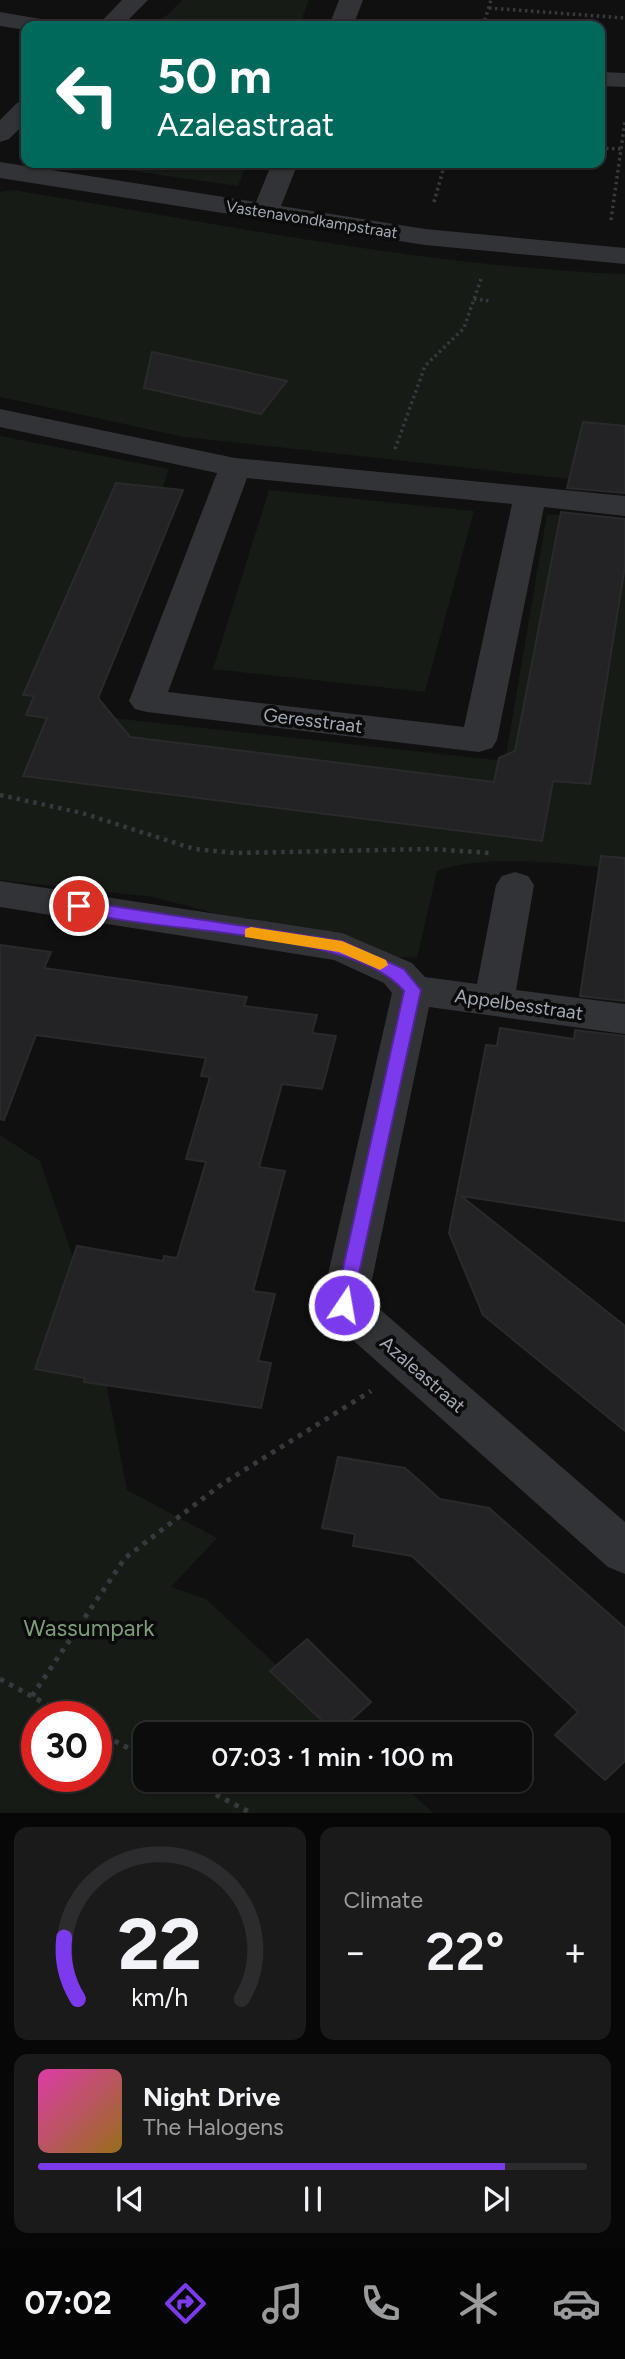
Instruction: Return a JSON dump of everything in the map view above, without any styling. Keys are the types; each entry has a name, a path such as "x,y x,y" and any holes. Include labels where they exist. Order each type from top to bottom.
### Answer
{"street":[{"path":"114,21 135,0"},
{"path":"343,21 351,0"},
{"path":"0,19 21,22"},
{"path":"605,79 625,80"},
{"path":"0,134 21,113"},
{"path":"265,212 283,168"},
{"name":"Vastenavondkampstraat","path":"0,170 493,245 615,256"},
{"path":"0,418 235,467 625,506"},
{"name":"Geresstraat","path":"235,467 147,701 480,740 530,496"},
{"path":"494,1000 515,885"},
{"path":"0,894 342,947 398,973 412,990"},
{"name":"Appelbesstraat","path":"412,990 625,1018"},
{"name":"Azaleastraat","path":"412,990 344,1305 625,1552"}],"path":[{"path":"485,21 491,0"},
{"path":"489,8 625,18"},
{"path":"615,256 625,121"},
{"path":"605,148 622,149"},
{"path":"384,482 425,366 464,328 493,245"},
{"path":"474,299 491,301"},
{"path":"0,795 82,813 194,849 236,853 430,849 489,852 533,865 515,885"},
{"path":"32,1696 125,1558 222,1484 413,1364"},
{"path":"0,1679 41,1701"},
{"path":"112,1739 133,1751"},
{"path":"211,1792 250,1813"}],"green space":[{"path":"182,0 309,0 301,21 161,21"},
{"path":"113,168 245,168 238,186"},
{"path":"13,190 394,253 625,274 625,485 184,437 0,397 0,192"},
{"path":"0,436 169,469 85,715 505,761 547,514 625,522 625,870 503,861 478,862 437,871 417,958 378,956 153,897 0,880"},
{"path":"269,490 474,511 425,692 213,669"},
{"name":"Wassumpark","path":"0,1135 40,1161 93,1315 127,1490 217,1538 171,1587 206,1599 337,1722 133,1722 133,1792 411,1792 433,1813 0,1813"}],"building":[{"path":"152,352 287,381 261,414 144,388"},
{"path":"583,422 625,426 625,493 567,488"},
{"path":"116,483 183,490 98,698 130,737 494,782 499,758 515,751 561,512 625,519 625,566 590,784 553,781 542,841 23,776 47,718 26,715 34,696 23,695"},
{"path":"601,856 625,858 625,1001 580,996"},
{"path":"0,945 51,952 44,968 247,997 244,1006 317,1015 312,1033 336,1036 322,1089 282,1084 259,1167 285,1171 253,1291 275,1294 258,1361 271,1363 261,1408 84,1382 85,1378 35,1369 77,1246 163,1261 164,1256 177,1258 206,1162 186,1159 210,1077 201,1076 206,1058 36,1035 4,1120 0,1119"},
{"path":"500,1028 574,1039 575,1030 625,1036 625,1221 461,1196 625,1326 625,1431 483,1315 449,1233 486,1045 497,1046"},
{"path":"338,1457 405,1468 440,1499 489,1508 625,1628 625,1761 605,1780 555,1735 578,1712 412,1556 353,1546 355,1534 322,1528"},
{"path":"307,1639 371,1702 349,1722 323,1722 270,1671"}],"slow traffic":[{"path":"251,933 342,947 380,965"}],"route":[{"path":"79,906 342,947 398,973 412,990 344,1305"}]}
